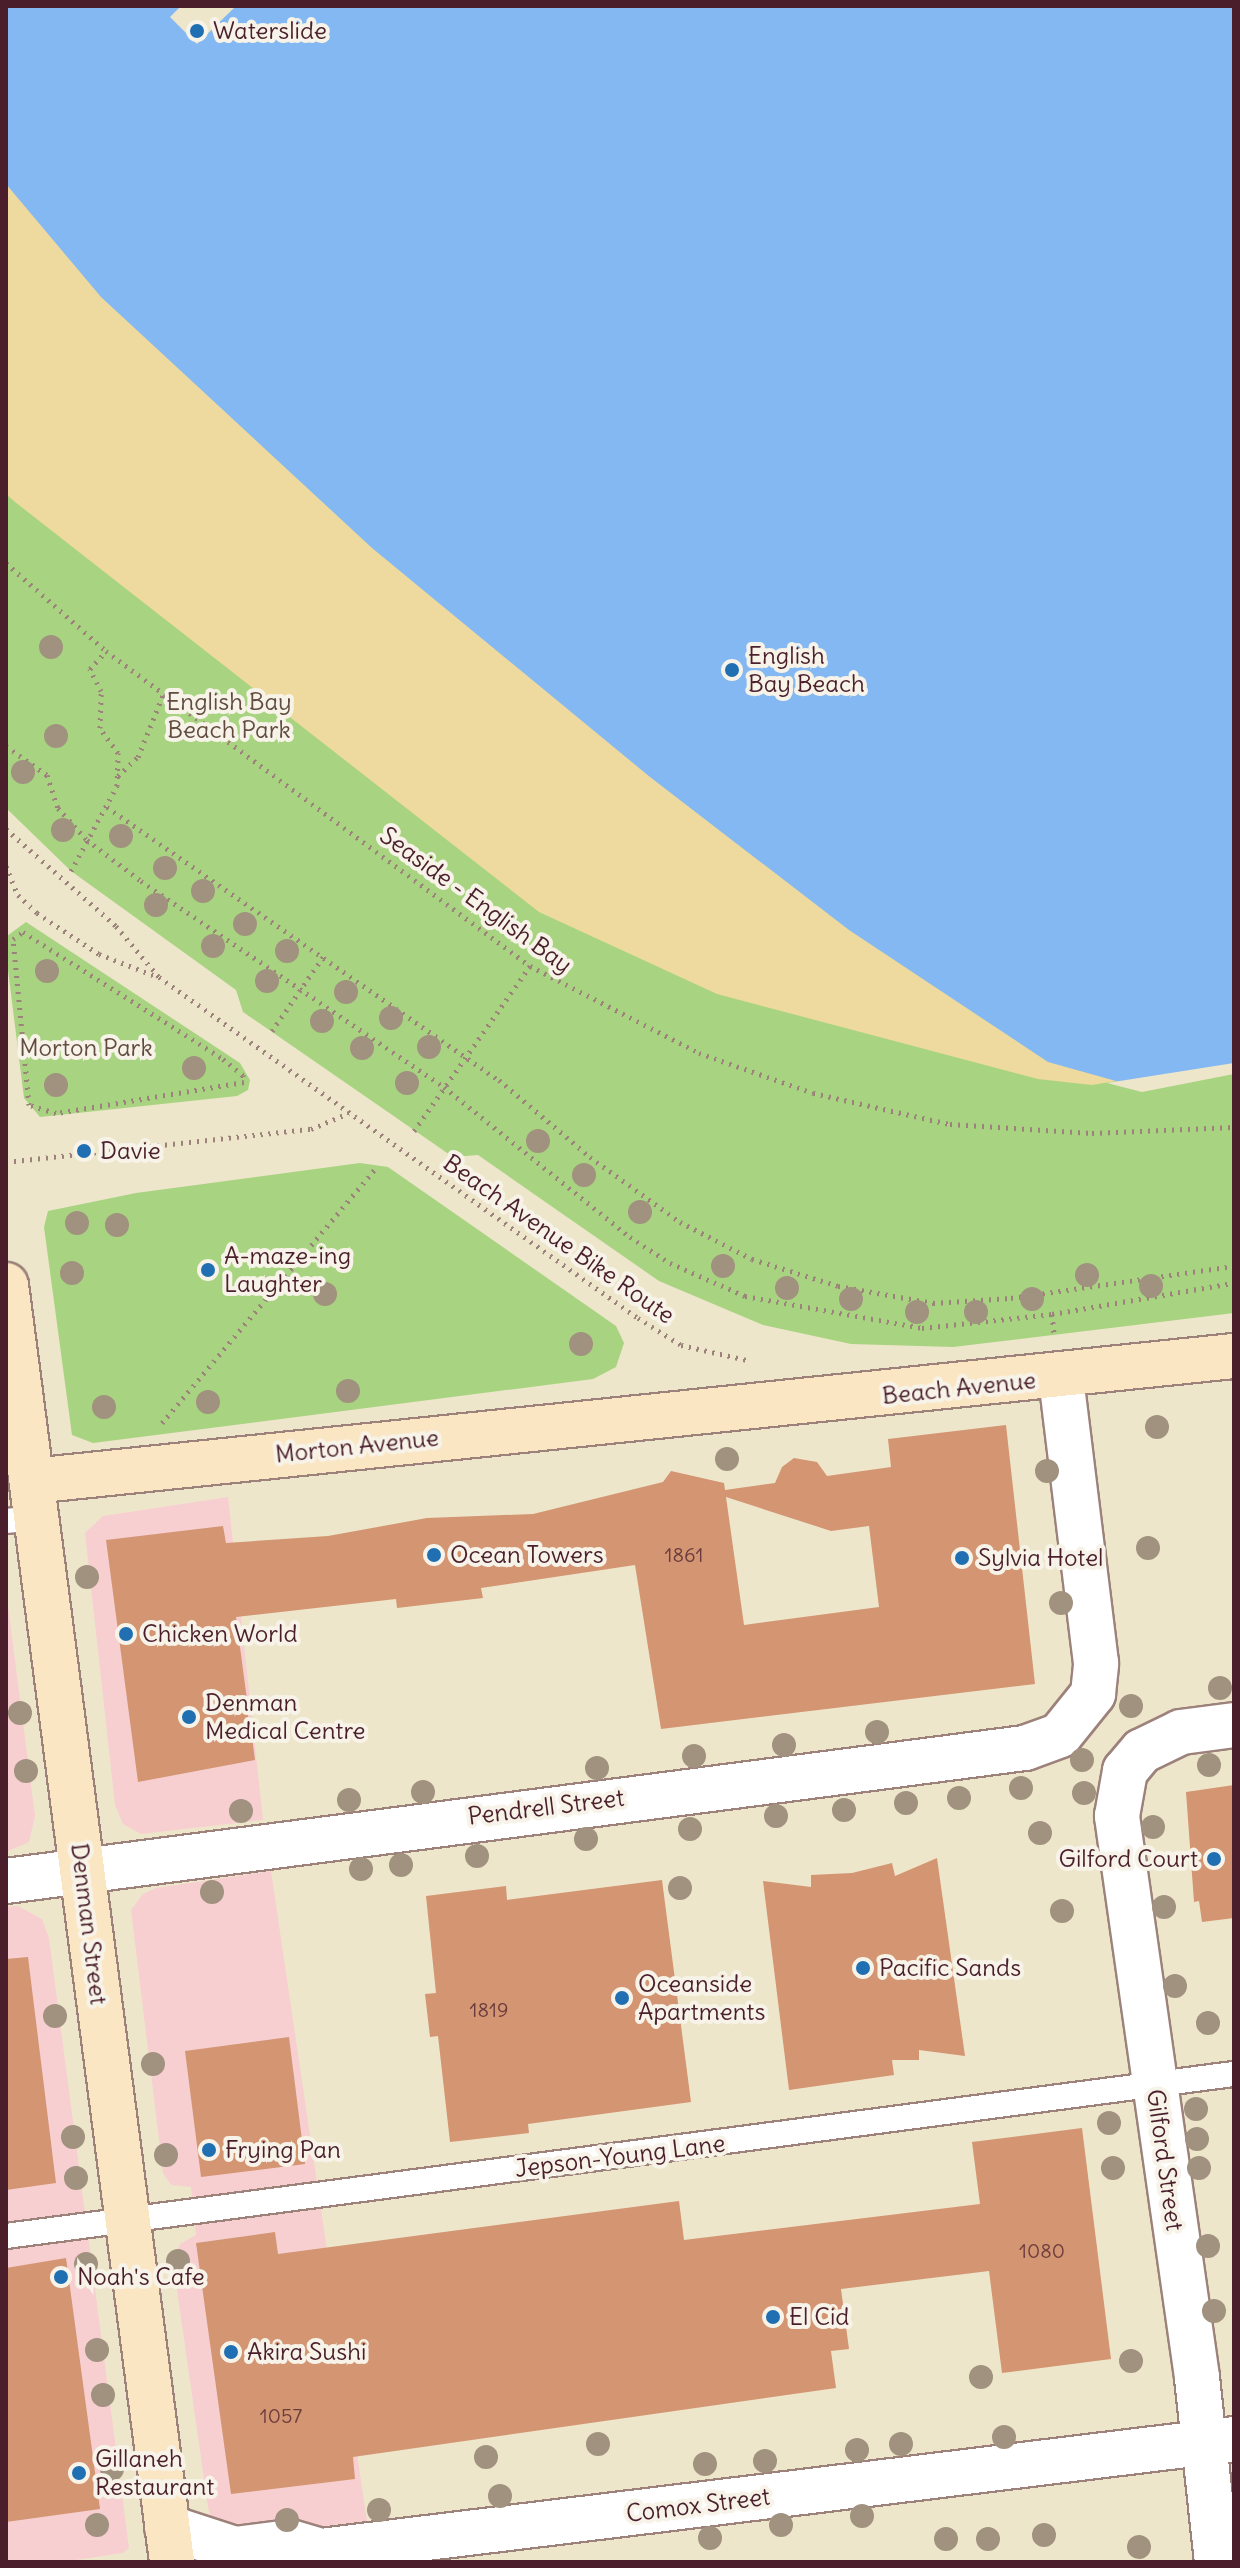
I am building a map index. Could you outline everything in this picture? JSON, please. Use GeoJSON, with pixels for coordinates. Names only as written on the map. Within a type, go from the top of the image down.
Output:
{"type":"FeatureCollection","features":[{"type":"Feature","properties":{"kind":"main road","name":"Denman Street"},"geometry":{"type":"LineString","coordinates":[[6,1285],[25,1507],[82,1867],[170,2544]]}},
{"type":"Feature","properties":{"kind":"main road","name":"Beach Avenue"},"geometry":{"type":"LineString","coordinates":[[683,1410],[787,1405],[1061,1378],[1234,1356]]}},
{"type":"Feature","properties":{"kind":"main road","name":"Morton Avenue"},"geometry":{"type":"LineString","coordinates":[[25,1507],[683,1410]]}},
{"type":"Feature","properties":{"kind":"street","name":"Pendrell Street"},"geometry":{"type":"LineString","coordinates":[[6,1881],[82,1867],[1025,1748],[1060,1735],[1078,1717],[1093,1694],[1096,1663],[1061,1378]]}},
{"type":"Feature","properties":{"kind":"street","name":"Gilford Street"},"geometry":{"type":"LineString","coordinates":[[1217,2562],[1218,2441],[1153,2085],[1117,1816],[1121,1785],[1132,1760],[1168,1736],[1234,1725]]}},
{"type":"Feature","properties":{"kind":"street","name":"Comox Street"},"geometry":{"type":"LineString","coordinates":[[170,2544],[235,2549],[290,2542],[321,2551],[1218,2441]]}},
{"type":"Feature","properties":{"kind":"lane","name":"Jepson-Young Lane"},"geometry":{"type":"LineString","coordinates":[[6,2236],[1234,2074]]}},
{"type":"Feature","properties":{"kind":"path","name":"Seaside - English Bay"},"geometry":{"type":"LineString","coordinates":[[6,563],[106,651],[163,695],[530,966],[699,1053],[882,1111],[950,1124],[1036,1131],[1234,1127]]}},
{"type":"Feature","properties":{"kind":"path"},"geometry":{"type":"LineString","coordinates":[[71,871],[107,807],[117,776],[118,753],[100,728],[101,691],[90,669],[106,651]]}},
{"type":"Feature","properties":{"kind":"path"},"geometry":{"type":"LineString","coordinates":[[117,776],[138,757],[163,695]]}},
{"type":"Feature","properties":{"kind":"path"},"geometry":{"type":"LineString","coordinates":[[6,746],[47,775],[58,808],[87,840],[299,992],[444,1087],[630,1237],[670,1263],[745,1296],[922,1328],[1052,1314],[1234,1283]]}},
{"type":"Feature","properties":{"kind":"path"},"geometry":{"type":"LineString","coordinates":[[107,807],[466,1056],[680,1222],[752,1259],[838,1286],[933,1303],[1011,1298],[1234,1266]]}},
{"type":"Feature","properties":{"kind":"path","name":"Beach Avenue Bike Route"},"geometry":{"type":"LineString","coordinates":[[6,829],[116,926],[159,977],[349,1113],[681,1345],[761,1361]]}},
{"type":"Feature","properties":{"kind":"path","name":"Beach Avenue Bike Route"},"geometry":{"type":"LineString","coordinates":[[6,866],[18,895],[37,913],[99,954],[159,977]]}},
{"type":"Feature","properties":{"kind":"path"},"geometry":{"type":"LineString","coordinates":[[23,932],[243,1075],[244,1082],[231,1088],[56,1113],[39,1111],[29,1105],[13,939],[23,932]]}},
{"type":"Feature","properties":{"kind":"path"},"geometry":{"type":"LineString","coordinates":[[272,1031],[323,957]]}},
{"type":"Feature","properties":{"kind":"path"},"geometry":{"type":"LineString","coordinates":[[414,1131],[530,966]]}},
{"type":"Feature","properties":{"kind":"path"},"geometry":{"type":"LineString","coordinates":[[6,1162],[311,1129],[349,1113]]}},
{"type":"Feature","properties":{"kind":"path"},"geometry":{"type":"LineString","coordinates":[[157,1430],[375,1169]]}},
{"type":"Feature","properties":{"kind":"shaded area"},"geometry":{"type":"Polygon","coordinates":[[[228,1497],[263,1820],[141,1834],[123,1824],[115,1805],[85,1533],[103,1516],[228,1497]]]}},
{"type":"Feature","properties":{"kind":"shaded area"},"geometry":{"type":"Polygon","coordinates":[[[6,1590],[35,1816],[29,1842],[6,1852],[6,1590]]]}},
{"type":"Feature","properties":{"kind":"shaded area"},"geometry":{"type":"Polygon","coordinates":[[[271,1871],[367,2521],[241,2537],[211,2519],[208,2507],[173,2262],[180,2244],[196,2235],[191,2187],[171,2185],[163,2173],[131,1910],[143,1894],[156,1888],[271,1871]]]}},
{"type":"Feature","properties":{"kind":"shaded area"},"geometry":{"type":"Polygon","coordinates":[[[18,1906],[42,1919],[49,1938],[129,2548],[123,2553],[62,2562],[6,2562],[6,1907],[18,1906]]]}},
{"type":"Feature","properties":{"kind":"green space","name":"English Bay Beach Park"},"geometry":{"type":"Polygon","coordinates":[[[6,184],[1234,1070],[1234,1313],[953,1347],[851,1344],[763,1325],[659,1281],[478,1155],[453,1157],[243,1012],[236,990],[71,871],[6,808],[6,184]]]}},
{"type":"Feature","properties":{"kind":"green space","name":"Morton Park"},"geometry":{"type":"Polygon","coordinates":[[[26,922],[240,1063],[250,1080],[248,1090],[237,1096],[40,1117],[24,1098],[6,954],[7,936],[26,922]]]}},
{"type":"Feature","properties":{"kind":"green space"},"geometry":{"type":"Polygon","coordinates":[[[360,1163],[388,1167],[616,1326],[624,1343],[616,1367],[593,1379],[93,1443],[72,1435],[44,1227],[48,1211],[136,1193],[360,1163]]]}},
{"type":"Feature","properties":{"kind":"sand"},"geometry":{"type":"Polygon","coordinates":[[[6,6],[1177,1071],[1092,1085],[1038,1079],[717,994],[539,912],[6,494],[6,6]]]}},
{"type":"Feature","properties":{"kind":"water","name":"English Bay Beach"},"geometry":{"type":"Polygon","coordinates":[[[6,6],[1234,6],[1234,1070],[1141,1088],[1048,1062],[849,930],[650,777],[372,548],[101,297],[6,184],[6,6]]]}},
{"type":"Feature","properties":{"kind":"pier","name":"Waterslide"},"geometry":{"type":"Polygon","coordinates":[[[181,6],[236,6],[197,44],[170,17],[181,6]]]}},
{"type":"Feature","properties":{"kind":"pier"},"geometry":{"type":"Polygon","coordinates":[[[1234,1063],[1234,1074],[1142,1092],[1107,1083],[1234,1063]]]}},
{"type":"Feature","properties":{"kind":"building"},"geometry":{"type":"Polygon","coordinates":[[[1006,1425],[1035,1684],[661,1729],[635,1565],[481,1588],[483,1598],[397,1608],[396,1599],[236,1617],[255,1760],[138,1782],[106,1540],[223,1526],[226,1543],[328,1536],[427,1518],[533,1514],[663,1482],[671,1471],[724,1483],[725,1490],[775,1483],[782,1467],[794,1458],[817,1462],[827,1476],[891,1467],[888,1439],[1006,1425]],[[726,1497],[744,1625],[879,1607],[869,1526],[831,1531],[726,1497]]]}},
{"type":"Feature","properties":{"kind":"building","name":"Gilford Court"},"geometry":{"type":"Polygon","coordinates":[[[1234,1785],[1234,1918],[1202,1922],[1199,1901],[1194,1902],[1186,1792],[1234,1785]]]}},
{"type":"Feature","properties":{"kind":"building","name":"Pacific Sands"},"geometry":{"type":"Polygon","coordinates":[[[937,1858],[965,2056],[919,2050],[919,2060],[892,2060],[894,2075],[789,2090],[763,1881],[811,1887],[811,1875],[852,1873],[892,1863],[895,1876],[937,1858]]]}},
{"type":"Feature","properties":{"kind":"building"},"geometry":{"type":"Polygon","coordinates":[[[662,1880],[691,2102],[528,2124],[529,2133],[450,2142],[438,2036],[430,2037],[425,1994],[436,1993],[426,1896],[506,1886],[507,1900],[662,1880]]]}},
{"type":"Feature","properties":{"kind":"building"},"geometry":{"type":"Polygon","coordinates":[[[28,1957],[56,2183],[6,2190],[6,1959],[28,1957]]]}},
{"type":"Feature","properties":{"kind":"building"},"geometry":{"type":"Polygon","coordinates":[[[289,2037],[305,2164],[201,2177],[185,2051],[289,2037]]]}},
{"type":"Feature","properties":{"kind":"building"},"geometry":{"type":"Polygon","coordinates":[[[1082,2128],[1111,2359],[1002,2373],[989,2271],[841,2289],[849,2349],[831,2351],[836,2388],[353,2457],[355,2479],[231,2494],[196,2243],[275,2232],[278,2254],[679,2201],[684,2240],[980,2204],[972,2142],[1082,2128]]]}},
{"type":"Feature","properties":{"kind":"building"},"geometry":{"type":"Polygon","coordinates":[[[66,2258],[100,2509],[6,2522],[6,2268],[66,2258]]]}},
{"type":"Feature","properties":{"kind":"place","name":"Waterslide"},"geometry":{"type":"Point","coordinates":[197,31]}},
{"type":"Feature","properties":{"kind":"place","name":"English Bay Beach"},"geometry":{"type":"Point","coordinates":[732,670]}},
{"type":"Feature","properties":{"kind":"place","name":"Davie"},"geometry":{"type":"Point","coordinates":[84,1151]}},
{"type":"Feature","properties":{"kind":"place","name":"A-maze-ing Laughter"},"geometry":{"type":"Point","coordinates":[208,1270]}},
{"type":"Feature","properties":{"kind":"place","name":"Ocean Towers"},"geometry":{"type":"Point","coordinates":[434,1555]}},
{"type":"Feature","properties":{"kind":"place","name":"Sylvia Hotel"},"geometry":{"type":"Point","coordinates":[962,1558]}},
{"type":"Feature","properties":{"kind":"place","name":"Chicken World"},"geometry":{"type":"Point","coordinates":[126,1634]}},
{"type":"Feature","properties":{"kind":"place","name":"Denman Medical Centre"},"geometry":{"type":"Point","coordinates":[189,1717]}},
{"type":"Feature","properties":{"kind":"place","name":"Gilford Court"},"geometry":{"type":"Point","coordinates":[1214,1859]}},
{"type":"Feature","properties":{"kind":"place","name":"Pacific Sands"},"geometry":{"type":"Point","coordinates":[863,1968]}},
{"type":"Feature","properties":{"kind":"place","name":"Oceanside Apartments"},"geometry":{"type":"Point","coordinates":[622,1998]}},
{"type":"Feature","properties":{"kind":"place","name":"Frying Pan"},"geometry":{"type":"Point","coordinates":[209,2150]}},
{"type":"Feature","properties":{"kind":"place","name":"Noah's Cafe"},"geometry":{"type":"Point","coordinates":[61,2277]}},
{"type":"Feature","properties":{"kind":"place","name":"El Cid"},"geometry":{"type":"Point","coordinates":[773,2317]}},
{"type":"Feature","properties":{"kind":"place","name":"Akira Sushi"},"geometry":{"type":"Point","coordinates":[231,2352]}},
{"type":"Feature","properties":{"kind":"place","name":"Gillaneh Restaurant"},"geometry":{"type":"Point","coordinates":[79,2473]}}]}
